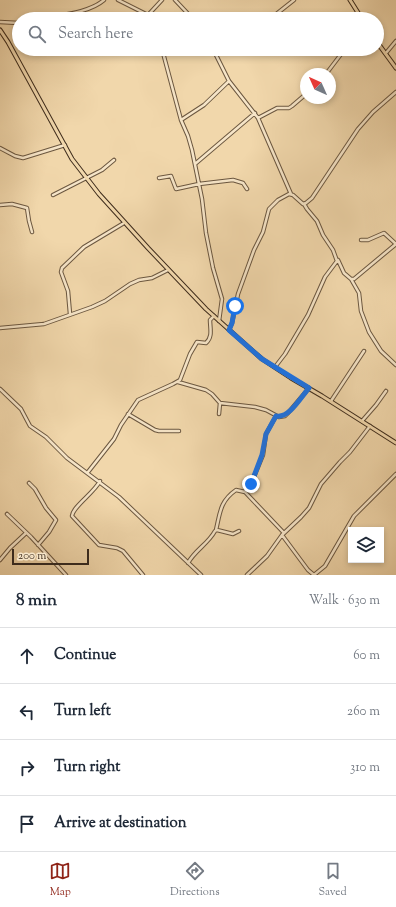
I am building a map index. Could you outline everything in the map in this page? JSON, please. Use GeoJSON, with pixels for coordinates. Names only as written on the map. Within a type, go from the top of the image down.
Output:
{"type":"FeatureCollection","features":[{"type":"Feature","properties":{"kind":"main road"},"geometry":{"type":"LineString","coordinates":[[350,0],[358,12]]}},
{"type":"Feature","properties":{"kind":"main road"},"geometry":{"type":"LineString","coordinates":[[0,30],[12,50]]}},
{"type":"Feature","properties":{"kind":"main road"},"geometry":{"type":"LineString","coordinates":[[384,51],[396,68]]}},
{"type":"Feature","properties":{"kind":"main road"},"geometry":{"type":"LineString","coordinates":[[15,56],[72,159],[124,223],[168,270],[219,321],[262,359],[396,443]]}},
{"type":"Feature","properties":{"kind":"street"},"geometry":{"type":"LineString","coordinates":[[74,12],[93,8],[104,0]]}},
{"type":"Feature","properties":{"kind":"street"},"geometry":{"type":"LineString","coordinates":[[118,0],[140,12]]}},
{"type":"Feature","properties":{"kind":"street"},"geometry":{"type":"LineString","coordinates":[[152,12],[162,0]]}},
{"type":"Feature","properties":{"kind":"street"},"geometry":{"type":"LineString","coordinates":[[176,0],[187,12]]}},
{"type":"Feature","properties":{"kind":"street"},"geometry":{"type":"LineString","coordinates":[[279,12],[294,0]]}},
{"type":"Feature","properties":{"kind":"street"},"geometry":{"type":"LineString","coordinates":[[0,22],[12,23]]}},
{"type":"Feature","properties":{"kind":"street"},"geometry":{"type":"LineString","coordinates":[[386,53],[396,41]]}},
{"type":"Feature","properties":{"kind":"street"},"geometry":{"type":"LineString","coordinates":[[164,56],[181,120],[188,136],[195,164],[213,268],[222,299],[219,321]]}},
{"type":"Feature","properties":{"kind":"street"},"geometry":{"type":"LineString","coordinates":[[216,56],[229,81],[258,118],[291,194],[304,204],[317,221],[344,273],[351,279],[358,293],[361,311],[369,332],[382,351],[396,364]]}},
{"type":"Feature","properties":{"kind":"street"},"geometry":{"type":"LineString","coordinates":[[331,68],[340,56]]}},
{"type":"Feature","properties":{"kind":"street"},"geometry":{"type":"LineString","coordinates":[[181,120],[204,105],[229,81]]}},
{"type":"Feature","properties":{"kind":"street"},"geometry":{"type":"LineString","coordinates":[[304,204],[319,190],[358,129],[396,92]]}},
{"type":"Feature","properties":{"kind":"street"},"geometry":{"type":"LineString","coordinates":[[258,118],[277,108],[289,108],[300,99]]}},
{"type":"Feature","properties":{"kind":"street"},"geometry":{"type":"LineString","coordinates":[[195,164],[255,113]]}},
{"type":"Feature","properties":{"kind":"street"},"geometry":{"type":"LineString","coordinates":[[0,148],[15,156],[23,158],[65,145]]}},
{"type":"Feature","properties":{"kind":"street"},"geometry":{"type":"LineString","coordinates":[[53,195],[102,170],[114,160]]}},
{"type":"Feature","properties":{"kind":"street"},"geometry":{"type":"LineString","coordinates":[[159,178],[170,176],[176,189],[199,184],[234,180],[243,183],[247,189]]}},
{"type":"Feature","properties":{"kind":"street"},"geometry":{"type":"LineString","coordinates":[[229,330],[232,323],[238,294],[254,250],[263,232],[268,209],[278,200],[291,194]]}},
{"type":"Feature","properties":{"kind":"street"},"geometry":{"type":"LineString","coordinates":[[0,205],[12,204],[27,208],[32,232]]}},
{"type":"Feature","properties":{"kind":"street"},"geometry":{"type":"LineString","coordinates":[[70,314],[68,291],[61,272],[62,268],[84,248],[124,223]]}},
{"type":"Feature","properties":{"kind":"street"},"geometry":{"type":"LineString","coordinates":[[351,279],[354,279],[396,244],[384,233],[368,240],[361,240]]}},
{"type":"Feature","properties":{"kind":"street"},"geometry":{"type":"LineString","coordinates":[[275,367],[285,354],[308,315],[325,277],[336,263],[336,258]]}},
{"type":"Feature","properties":{"kind":"street"},"geometry":{"type":"LineString","coordinates":[[332,268],[340,265]]}},
{"type":"Feature","properties":{"kind":"street"},"geometry":{"type":"LineString","coordinates":[[0,328],[44,324],[70,314],[92,308],[139,280],[152,278],[168,270]]}},
{"type":"Feature","properties":{"kind":"street"},"geometry":{"type":"LineString","coordinates":[[178,382],[196,342],[206,343],[209,340],[211,335],[210,322],[211,318],[214,316]]}},
{"type":"Feature","properties":{"kind":"street"},"geometry":{"type":"LineString","coordinates":[[331,401],[364,351]]}},
{"type":"Feature","properties":{"kind":"street"},"geometry":{"type":"LineString","coordinates":[[88,472],[114,439],[138,400],[178,382],[206,390],[220,403],[255,407],[282,417],[288,413],[309,388]]}},
{"type":"Feature","properties":{"kind":"street"},"geometry":{"type":"LineString","coordinates":[[0,390],[21,409],[30,426],[46,437],[67,458],[88,472],[119,497],[201,575]]}},
{"type":"Feature","properties":{"kind":"street"},"geometry":{"type":"LineString","coordinates":[[362,421],[386,391]]}},
{"type":"Feature","properties":{"kind":"street"},"geometry":{"type":"LineString","coordinates":[[219,414],[220,403]]}},
{"type":"Feature","properties":{"kind":"street"},"geometry":{"type":"LineString","coordinates":[[128,414],[155,430],[179,431]]}},
{"type":"Feature","properties":{"kind":"street"},"geometry":{"type":"LineString","coordinates":[[245,492],[251,484],[262,455],[266,434],[276,416]]}},
{"type":"Feature","properties":{"kind":"street"},"geometry":{"type":"LineString","coordinates":[[247,575],[267,556],[282,535],[301,518],[321,484],[350,452],[370,426]]}},
{"type":"Feature","properties":{"kind":"street"},"geometry":{"type":"LineString","coordinates":[[282,535],[308,570],[314,575],[325,566],[354,516],[396,474]]}},
{"type":"Feature","properties":{"kind":"street"},"geometry":{"type":"LineString","coordinates":[[100,481],[93,491],[74,510],[72,516],[98,545],[117,548],[123,551],[143,575]]}},
{"type":"Feature","properties":{"kind":"street"},"geometry":{"type":"LineString","coordinates":[[29,483],[56,520],[49,532],[38,545]]}},
{"type":"Feature","properties":{"kind":"street"},"geometry":{"type":"LineString","coordinates":[[188,563],[195,552],[209,540],[216,530],[221,509],[228,495],[236,490],[245,492],[284,533]]}},
{"type":"Feature","properties":{"kind":"street"},"geometry":{"type":"LineString","coordinates":[[7,514],[66,575]]}},
{"type":"Feature","properties":{"kind":"street"},"geometry":{"type":"LineString","coordinates":[[216,530],[233,534],[239,531]]}},
{"type":"Feature","properties":{"kind":"street"},"geometry":{"type":"LineString","coordinates":[[0,560],[26,533]]}},
{"type":"Feature","properties":{"kind":"route"},"geometry":{"type":"LineString","coordinates":[[235,306],[232,323],[229,330],[262,359],[309,388],[288,413],[282,417],[276,416],[266,434],[262,455],[251,484]]}}]}
